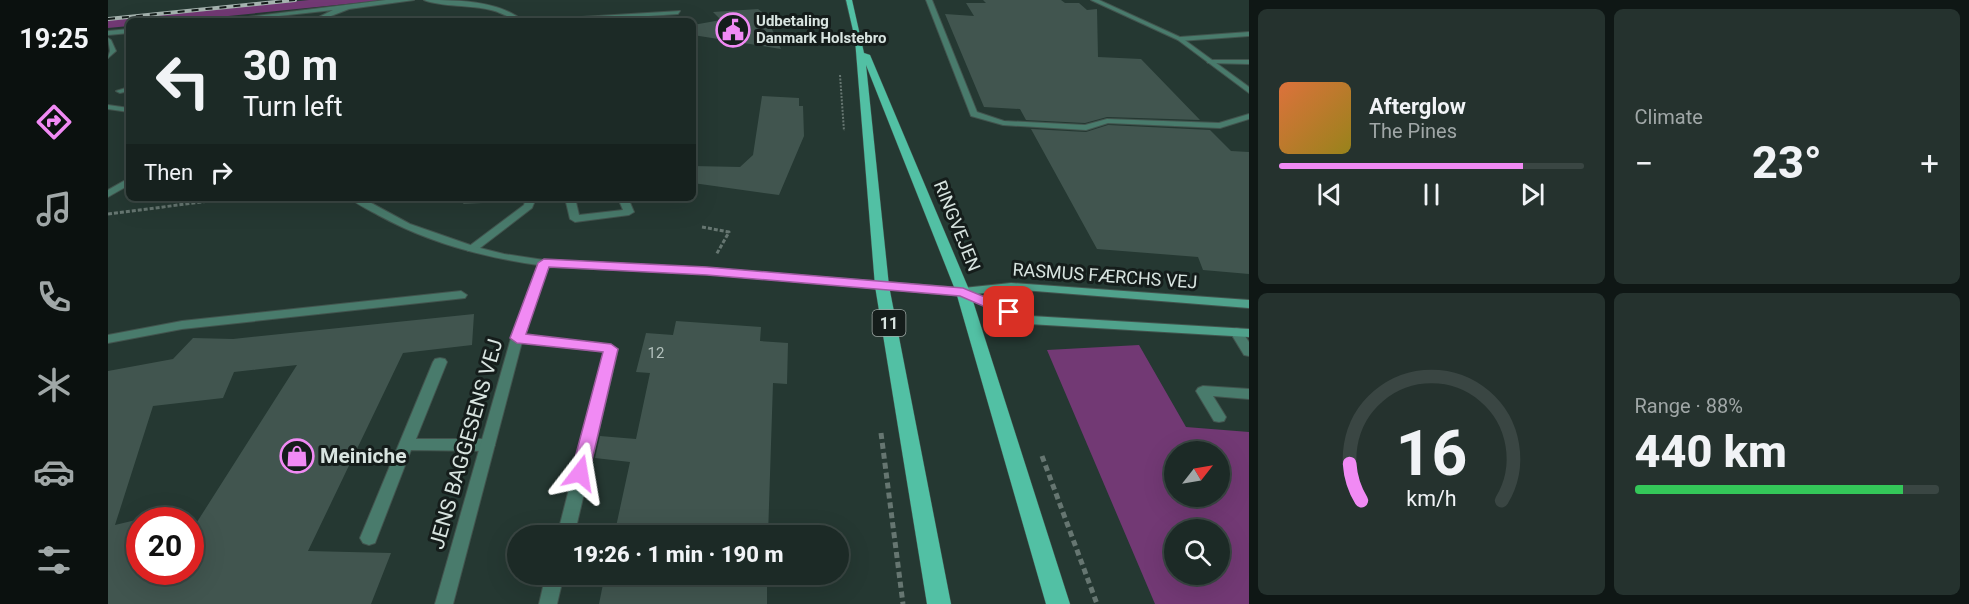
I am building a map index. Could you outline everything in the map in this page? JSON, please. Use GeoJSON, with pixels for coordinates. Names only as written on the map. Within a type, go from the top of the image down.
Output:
{"type":"FeatureCollection","features":[{"type":"Feature","properties":{"kind":"main road","name":"RINGVEJEN"},"geometry":{"type":"LineString","coordinates":[[849,0],[859,39],[963,292],[1058,604]]}},
{"type":"Feature","properties":{"kind":"main road","name":"RINGVEJEN"},"geometry":{"type":"LineString","coordinates":[[859,39],[882,286],[939,604]]}},
{"type":"Feature","properties":{"kind":"main road","name":"RASMUS FÆRCHS VEJ"},"geometry":{"type":"LineString","coordinates":[[963,292],[1011,286],[1249,304]]}},
{"type":"Feature","properties":{"kind":"main road"},"geometry":{"type":"LineString","coordinates":[[963,292],[1029,320],[1242,333]]}},
{"type":"Feature","properties":{"kind":"street"},"geometry":{"type":"LineString","coordinates":[[245,18],[411,0]]}},
{"type":"Feature","properties":{"kind":"street"},"geometry":{"type":"LineString","coordinates":[[427,0],[498,10],[518,18]]}},
{"type":"Feature","properties":{"kind":"street"},"geometry":{"type":"LineString","coordinates":[[929,0],[974,114],[1003,123],[1086,128],[1107,122],[1220,126],[1249,116]]}},
{"type":"Feature","properties":{"kind":"street"},"geometry":{"type":"LineString","coordinates":[[1094,0],[1180,39],[1249,91]]}},
{"type":"Feature","properties":{"kind":"street"},"geometry":{"type":"LineString","coordinates":[[319,18],[330,11],[344,7]]}},
{"type":"Feature","properties":{"kind":"street"},"geometry":{"type":"LineString","coordinates":[[592,18],[678,12]]}},
{"type":"Feature","properties":{"kind":"street"},"geometry":{"type":"LineString","coordinates":[[108,33],[126,31]]}},
{"type":"Feature","properties":{"kind":"street"},"geometry":{"type":"LineString","coordinates":[[1180,39],[1249,34]]}},
{"type":"Feature","properties":{"kind":"street"},"geometry":{"type":"LineString","coordinates":[[108,40],[113,51],[108,56]]}},
{"type":"Feature","properties":{"kind":"street"},"geometry":{"type":"LineString","coordinates":[[1210,62],[1249,62]]}},
{"type":"Feature","properties":{"kind":"street"},"geometry":{"type":"LineString","coordinates":[[108,107],[126,110]]}},
{"type":"Feature","properties":{"kind":"street"},"geometry":{"type":"LineString","coordinates":[[108,194],[126,183]]}},
{"type":"Feature","properties":{"kind":"street"},"geometry":{"type":"LineString","coordinates":[[360,201],[406,226],[472,249],[544,263],[707,271],[963,292]]}},
{"type":"Feature","properties":{"kind":"street"},"geometry":{"type":"LineString","coordinates":[[472,249],[528,206],[530,201]]}},
{"type":"Feature","properties":{"kind":"street"},"geometry":{"type":"LineString","coordinates":[[571,201],[575,219],[629,212],[624,201]]}},
{"type":"Feature","properties":{"kind":"street","name":"JENS BAGGESENS VEJ"},"geometry":{"type":"LineString","coordinates":[[444,604],[517,338],[544,263]]}},
{"type":"Feature","properties":{"kind":"street"},"geometry":{"type":"LineString","coordinates":[[108,339],[182,325],[460,296]]}},
{"type":"Feature","properties":{"kind":"street"},"geometry":{"type":"LineString","coordinates":[[1242,333],[1249,352]]}},
{"type":"Feature","properties":{"kind":"street"},"geometry":{"type":"LineString","coordinates":[[517,338],[611,349],[568,525]]}},
{"type":"Feature","properties":{"kind":"street"},"geometry":{"type":"LineString","coordinates":[[369,538],[440,362]]}},
{"type":"Feature","properties":{"kind":"street"},"geometry":{"type":"LineString","coordinates":[[1219,417],[1203,391],[1249,394]]}},
{"type":"Feature","properties":{"kind":"street"},"geometry":{"type":"LineString","coordinates":[[406,444],[487,445]]}},
{"type":"Feature","properties":{"kind":"street"},"geometry":{"type":"LineString","coordinates":[[548,604],[552,585]]}},
{"type":"Feature","properties":{"kind":"path"},"geometry":{"type":"LineString","coordinates":[[108,214],[210,201]]}},
{"type":"Feature","properties":{"kind":"path"},"geometry":{"type":"LineString","coordinates":[[702,226],[729,232],[707,271]]}},
{"type":"Feature","properties":{"kind":"shaded area"},"geometry":{"type":"Polygon","coordinates":[[[309,0],[387,0],[208,18],[128,18],[309,0]]]}},
{"type":"Feature","properties":{"kind":"shaded area"},"geometry":{"type":"Polygon","coordinates":[[[126,18],[126,26],[108,28],[108,20],[126,18]]]}},
{"type":"Feature","properties":{"kind":"shaded area"},"geometry":{"type":"Polygon","coordinates":[[[1139,345],[1186,427],[1249,432],[1249,604],[1155,604],[1047,350],[1139,345]]]}},
{"type":"Feature","properties":{"kind":"building"},"geometry":{"type":"Polygon","coordinates":[[[983,0],[1061,0],[1065,3],[1079,3],[1087,10],[1097,9],[1098,57],[1141,59],[1200,120],[1107,117],[1085,123],[1026,120],[1020,109],[984,107],[945,14],[974,16],[966,3],[986,3],[983,0]]]}},
{"type":"Feature","properties":{"kind":"building","name":"Udbetaling Danmark Holstebro"},"geometry":{"type":"Polygon","coordinates":[[[758,9],[765,14],[781,49],[696,35],[696,24],[721,20],[713,12],[758,9]]]}},
{"type":"Feature","properties":{"kind":"building"},"geometry":{"type":"Polygon","coordinates":[[[762,96],[799,98],[799,106],[803,106],[804,136],[779,195],[696,183],[696,166],[740,167],[753,155],[762,96]]]}},
{"type":"Feature","properties":{"kind":"building"},"geometry":{"type":"Polygon","coordinates":[[[1108,125],[1210,130],[1231,151],[1249,152],[1249,274],[1203,270],[1198,257],[1097,249],[1031,129],[1086,132],[1108,125]]]}},
{"type":"Feature","properties":{"kind":"building","name":"Meiniche"},"geometry":{"type":"Polygon","coordinates":[[[474,314],[472,345],[403,353],[308,551],[391,553],[371,604],[108,604],[108,371],[173,359],[193,338],[233,339],[474,314]],[[297,365],[234,372],[223,398],[153,406],[115,525],[126,522],[126,585],[204,585],[204,511],[297,365]]]}},
{"type":"Feature","properties":{"kind":"building"},"geometry":{"type":"Polygon","coordinates":[[[676,321],[761,327],[760,341],[788,343],[787,384],[773,383],[768,525],[616,525],[630,462],[595,458],[600,436],[636,439],[650,373],[636,372],[646,333],[673,335],[676,321]]]}},
{"type":"Feature","properties":{"kind":"building"},"geometry":{"type":"Polygon","coordinates":[[[603,585],[767,585],[767,604],[599,604],[603,585]]]}},
{"type":"Feature","properties":{"kind":"railway"},"geometry":{"type":"LineString","coordinates":[[108,19],[295,0]]}},
{"type":"Feature","properties":{"kind":"place","name":"Udbetaling Danmark Holstebro"},"geometry":{"type":"Point","coordinates":[733,30]}},
{"type":"Feature","properties":{"kind":"place","name":"Meiniche"},"geometry":{"type":"Point","coordinates":[297,456]}},
{"type":"Feature","properties":{"kind":"route"},"geometry":{"type":"LineString","coordinates":[[580,473],[611,349],[517,338],[544,263],[707,271],[963,292],[1009,312]]}}]}
